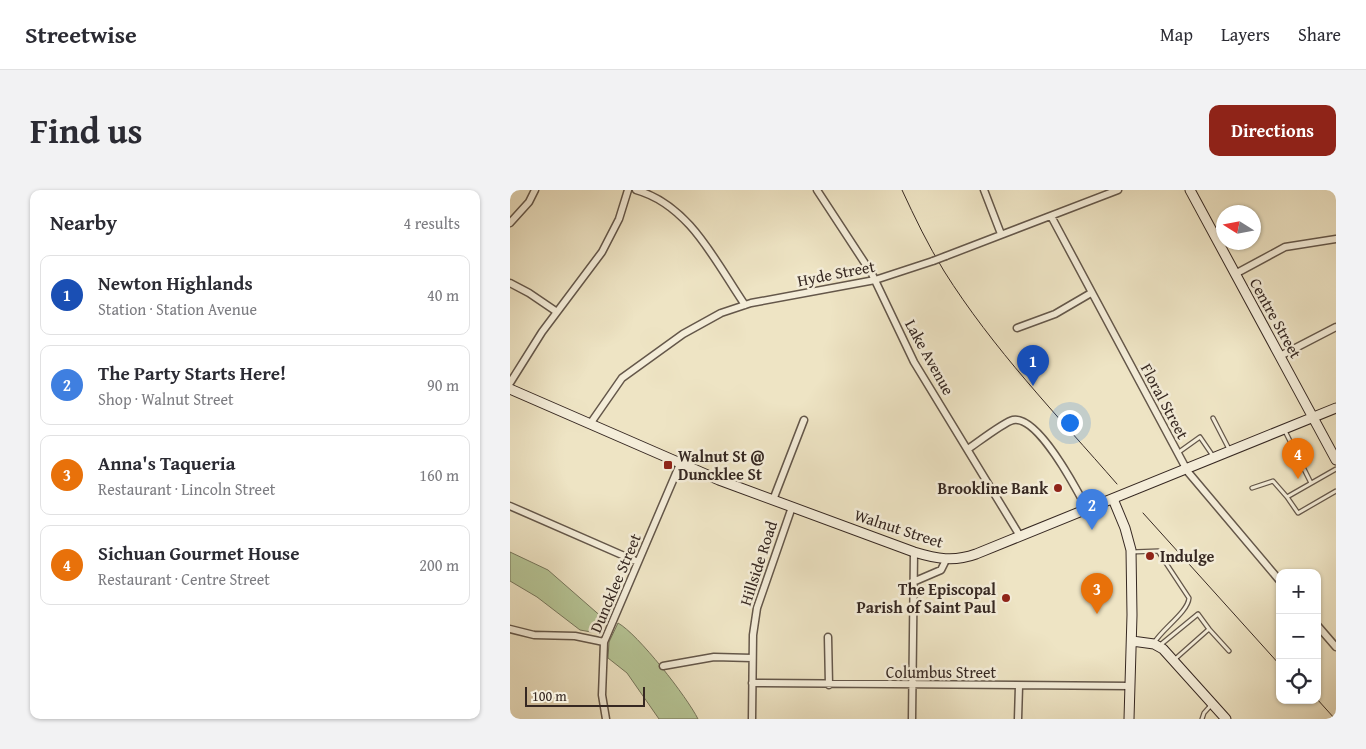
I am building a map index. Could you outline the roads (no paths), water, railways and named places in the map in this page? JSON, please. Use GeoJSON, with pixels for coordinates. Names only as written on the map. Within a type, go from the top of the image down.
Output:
{"type":"FeatureCollection","features":[{"type":"Feature","properties":{"kind":"main road","name":"Centre Street"},"geometry":{"type":"LineString","coordinates":[[1190,190],[1336,460]]}},
{"type":"Feature","properties":{"kind":"main road","name":"Walnut Street"},"geometry":{"type":"LineString","coordinates":[[510,389],[680,464],[914,552],[946,560],[967,557],[1113,499],[1312,416],[1336,408]]}},
{"type":"Feature","properties":{"kind":"main road"},"geometry":{"type":"LineString","coordinates":[[1113,499],[1125,528],[1131,552],[1132,641],[1129,719]]}},
{"type":"Feature","properties":{"kind":"main road"},"geometry":{"type":"LineString","coordinates":[[1132,641],[1156,645],[1174,660],[1226,719]]}},
{"type":"Feature","properties":{"kind":"street"},"geometry":{"type":"LineString","coordinates":[[510,223],[529,202],[535,190]]}},
{"type":"Feature","properties":{"kind":"street"},"geometry":{"type":"LineString","coordinates":[[510,383],[557,312],[602,252],[619,219],[628,190]]}},
{"type":"Feature","properties":{"kind":"street"},"geometry":{"type":"LineString","coordinates":[[636,190],[664,202],[685,220],[700,238],[745,305]]}},
{"type":"Feature","properties":{"kind":"street","name":"Lake Avenue"},"geometry":{"type":"LineString","coordinates":[[817,190],[875,280],[914,362],[1020,536]]}},
{"type":"Feature","properties":{"kind":"street"},"geometry":{"type":"LineString","coordinates":[[984,190],[1001,234]]}},
{"type":"Feature","properties":{"kind":"street","name":"Hyde Street"},"geometry":{"type":"LineString","coordinates":[[590,424],[622,378],[683,334],[721,313],[745,305],[875,280],[946,256],[1118,190]]}},
{"type":"Feature","properties":{"kind":"street","name":"Floral Street"},"geometry":{"type":"LineString","coordinates":[[1051,216],[1185,468],[1276,576]]}},
{"type":"Feature","properties":{"kind":"street"},"geometry":{"type":"LineString","coordinates":[[1235,274],[1285,247],[1336,239]]}},
{"type":"Feature","properties":{"kind":"street"},"geometry":{"type":"LineString","coordinates":[[510,283],[557,312]]}},
{"type":"Feature","properties":{"kind":"street"},"geometry":{"type":"LineString","coordinates":[[1016,328],[1055,314],[1091,293]]}},
{"type":"Feature","properties":{"kind":"street"},"geometry":{"type":"LineString","coordinates":[[1280,356],[1336,327]]}},
{"type":"Feature","properties":{"kind":"street"},"geometry":{"type":"LineString","coordinates":[[773,500],[804,420]]}},
{"type":"Feature","properties":{"kind":"street"},"geometry":{"type":"LineString","coordinates":[[968,449],[1010,422],[1022,421],[1035,430],[1045,441],[1087,509]]}},
{"type":"Feature","properties":{"kind":"street","name":"Duncklee Street"},"geometry":{"type":"LineString","coordinates":[[606,719],[602,695],[604,642],[680,464]]}},
{"type":"Feature","properties":{"kind":"street"},"geometry":{"type":"LineString","coordinates":[[510,506],[638,562]]}},
{"type":"Feature","properties":{"kind":"street","name":"Hillside Road"},"geometry":{"type":"LineString","coordinates":[[752,719],[752,658],[757,608],[792,507]]}},
{"type":"Feature","properties":{"kind":"street"},"geometry":{"type":"LineString","coordinates":[[912,719],[914,552]]}},
{"type":"Feature","properties":{"kind":"street"},"geometry":{"type":"LineString","coordinates":[[913,582],[941,570],[946,560]]}},
{"type":"Feature","properties":{"kind":"street"},"geometry":{"type":"LineString","coordinates":[[510,629],[534,635],[575,636],[604,642]]}},
{"type":"Feature","properties":{"kind":"street"},"geometry":{"type":"LineString","coordinates":[[1321,630],[1336,647]]}},
{"type":"Feature","properties":{"kind":"street"},"geometry":{"type":"LineString","coordinates":[[828,637],[829,685]]}},
{"type":"Feature","properties":{"kind":"street"},"geometry":{"type":"LineString","coordinates":[[663,666],[704,658],[752,658]]}},
{"type":"Feature","properties":{"kind":"street","name":"Columbus Street"},"geometry":{"type":"LineString","coordinates":[[752,684],[1130,686]]}},
{"type":"Feature","properties":{"kind":"street"},"geometry":{"type":"LineString","coordinates":[[1018,719],[1019,686]]}},
{"type":"Feature","properties":{"kind":"lane"},"geometry":{"type":"LineString","coordinates":[[1213,418],[1230,450]]}},
{"type":"Feature","properties":{"kind":"lane"},"geometry":{"type":"LineString","coordinates":[[1284,428],[1311,483]]}},
{"type":"Feature","properties":{"kind":"lane"},"geometry":{"type":"LineString","coordinates":[[1178,453],[1200,438],[1213,457]]}},
{"type":"Feature","properties":{"kind":"lane"},"geometry":{"type":"LineString","coordinates":[[1288,498],[1336,469]]}},
{"type":"Feature","properties":{"kind":"lane"},"geometry":{"type":"LineString","coordinates":[[1252,488],[1269,480],[1272,481],[1288,498],[1298,513],[1336,491]]}},
{"type":"Feature","properties":{"kind":"lane"},"geometry":{"type":"LineString","coordinates":[[1131,552],[1158,551],[1189,598],[1185,607],[1158,635],[1156,645]]}},
{"type":"Feature","properties":{"kind":"lane"},"geometry":{"type":"LineString","coordinates":[[1156,645],[1198,614],[1229,651]]}},
{"type":"Feature","properties":{"kind":"lane"},"geometry":{"type":"LineString","coordinates":[[1174,660],[1210,629]]}},
{"type":"Feature","properties":{"kind":"lane"},"geometry":{"type":"LineString","coordinates":[[1202,719],[1204,713],[1212,704]]}},
{"type":"Feature","properties":{"kind":"tram line"},"geometry":{"type":"LineString","coordinates":[[902,190],[938,261],[963,300],[1026,381],[1117,484]]}},
{"type":"Feature","properties":{"kind":"tram line"},"geometry":{"type":"LineString","coordinates":[[1143,513],[1276,661]]}},
{"type":"Feature","properties":{"kind":"tram line"},"geometry":{"type":"LineString","coordinates":[[1321,703],[1335,719]]}},
{"type":"Feature","properties":{"kind":"place","name":"Newton Highlands"},"geometry":{"type":"Point","coordinates":[1033,386]}},
{"type":"Feature","properties":{"kind":"place","name":"Walnut St @ Duncklee St"},"geometry":{"type":"Point","coordinates":[668,465]}},
{"type":"Feature","properties":{"kind":"place","name":"Sichuan Gourmet House"},"geometry":{"type":"Point","coordinates":[1298,479]}},
{"type":"Feature","properties":{"kind":"place","name":"Brookline Bank"},"geometry":{"type":"Point","coordinates":[1058,488]}},
{"type":"Feature","properties":{"kind":"place","name":"The Party Starts Here!"},"geometry":{"type":"Point","coordinates":[1092,530]}},
{"type":"Feature","properties":{"kind":"place","name":"Indulge"},"geometry":{"type":"Point","coordinates":[1150,556]}},
{"type":"Feature","properties":{"kind":"place","name":"The Episcopal Parish of Saint Paul"},"geometry":{"type":"Point","coordinates":[1006,598]}},
{"type":"Feature","properties":{"kind":"place","name":"Anna's Taqueria"},"geometry":{"type":"Point","coordinates":[1097,614]}}]}
